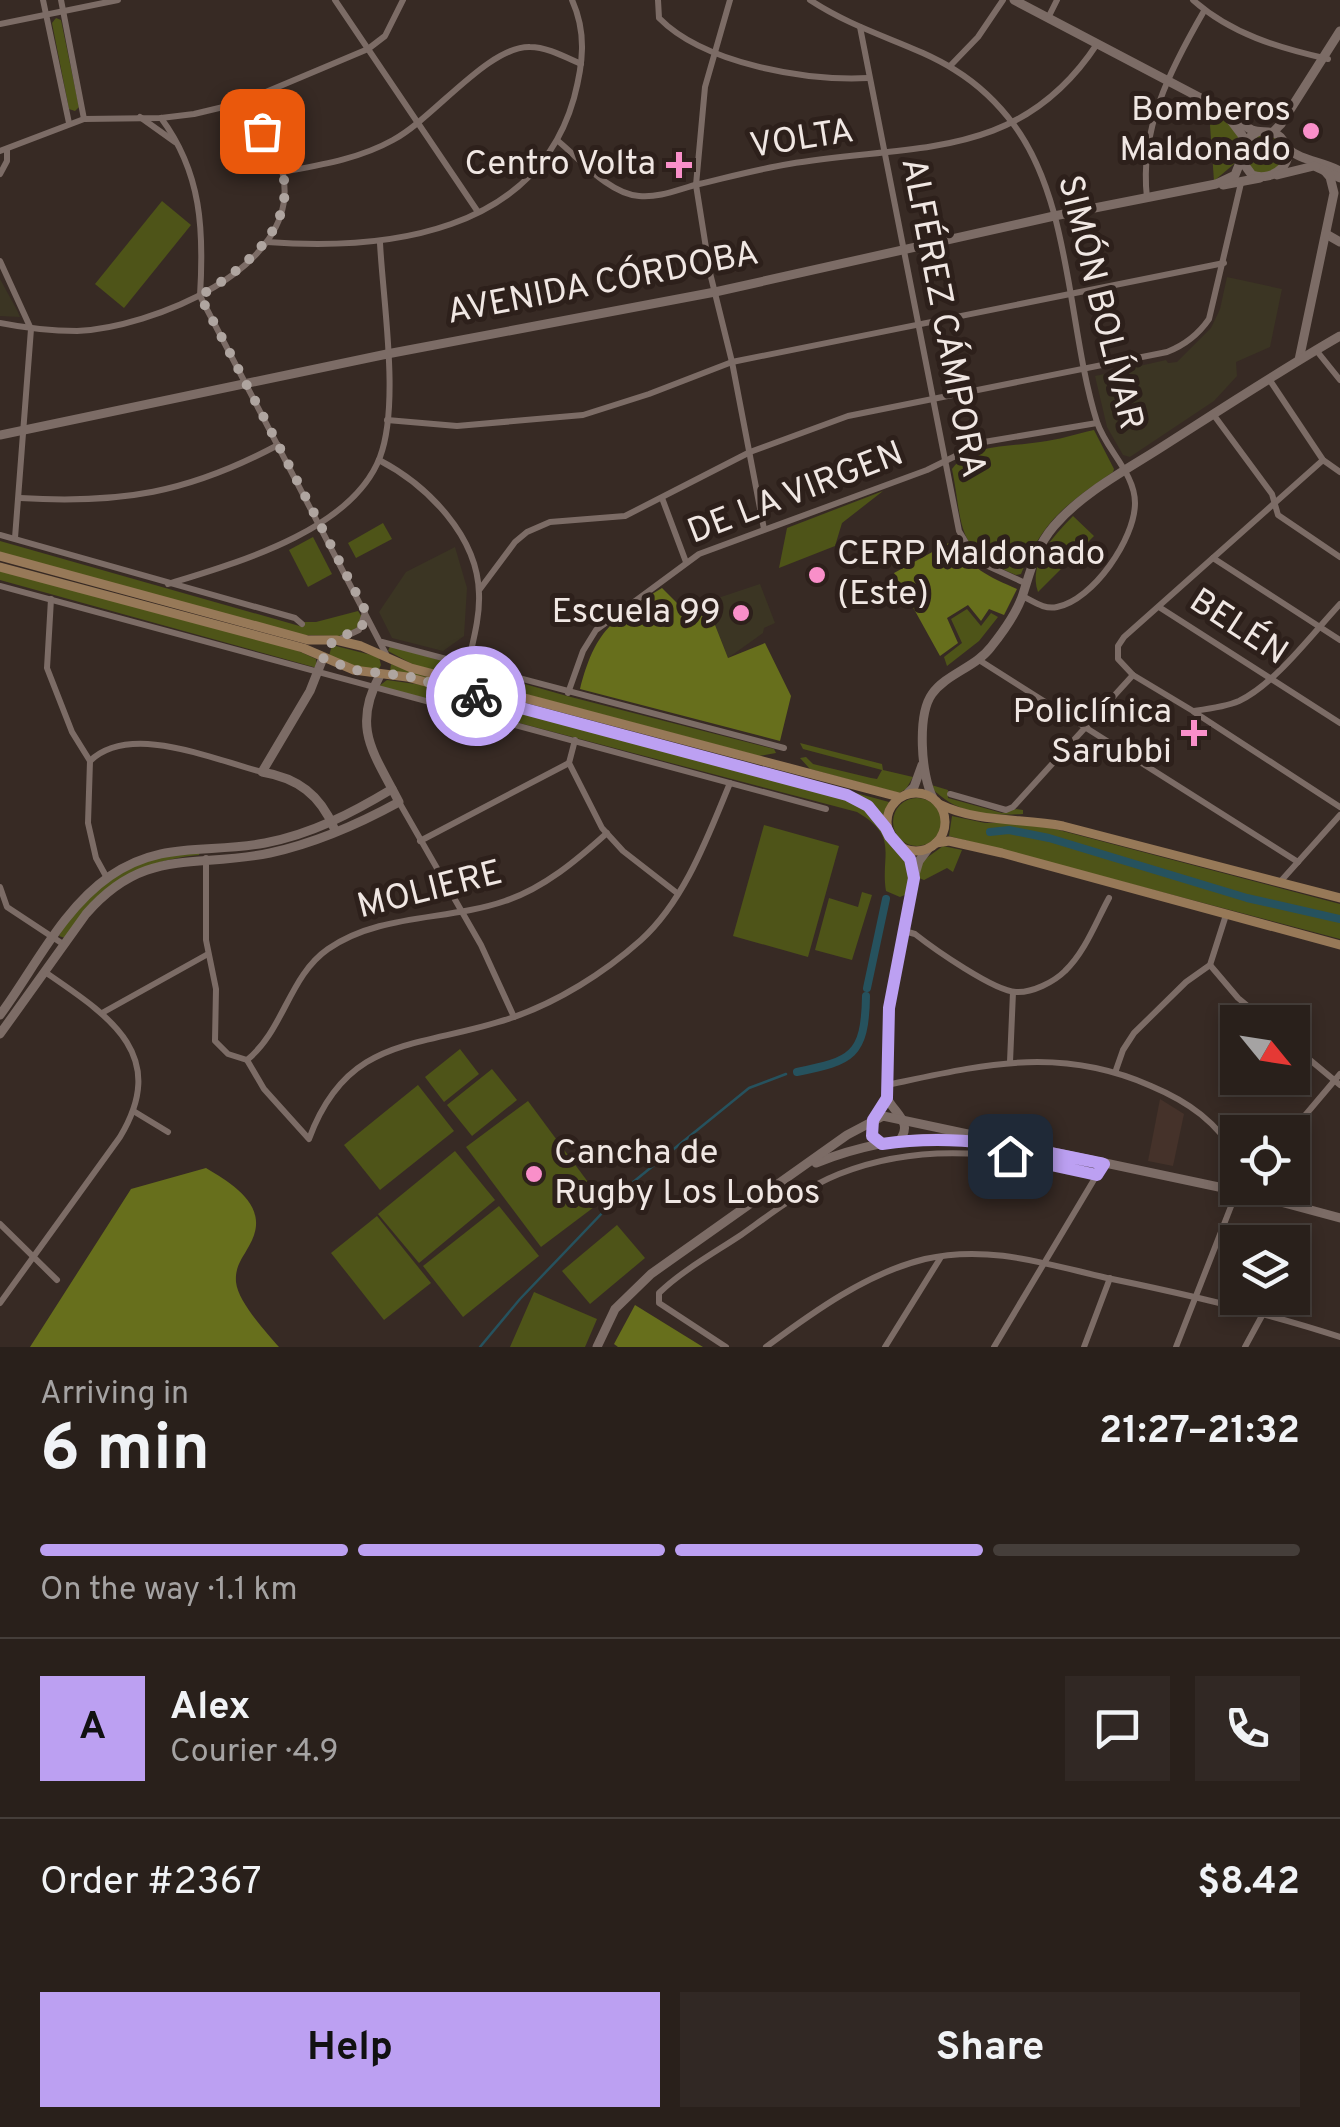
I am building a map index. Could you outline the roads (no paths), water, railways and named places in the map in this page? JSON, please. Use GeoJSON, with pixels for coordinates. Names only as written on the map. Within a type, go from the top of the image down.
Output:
{"type":"FeatureCollection","features":[{"type":"Feature","properties":{"kind":"main road"},"geometry":{"type":"LineString","coordinates":[[0,556],[308,640],[336,640],[411,668],[903,795],[926,794],[958,813],[1063,826],[1340,898]]}},
{"type":"Feature","properties":{"kind":"main road"},"geometry":{"type":"LineString","coordinates":[[0,567],[303,648],[342,667],[407,676],[847,795],[868,806],[890,836],[910,851],[949,842],[1002,853],[1340,945]]}},
{"type":"Feature","properties":{"kind":"main road"},"geometry":{"type":"LineString","coordinates":[[323,658],[327,647],[336,640]]}},
{"type":"Feature","properties":{"kind":"main road"},"geometry":{"type":"LineString","coordinates":[[380,675],[387,656]]}},
{"type":"Feature","properties":{"kind":"main road"},"geometry":{"type":"LineString","coordinates":[[886,828],[888,810],[903,795]]}},
{"type":"Feature","properties":{"kind":"main road"},"geometry":{"type":"LineString","coordinates":[[932,846],[945,820],[936,801]]}},
{"type":"Feature","properties":{"kind":"street"},"geometry":{"type":"LineString","coordinates":[[43,0],[68,123]]}},
{"type":"Feature","properties":{"kind":"street"},"geometry":{"type":"LineString","coordinates":[[61,0],[84,118]]}},
{"type":"Feature","properties":{"kind":"street"},"geometry":{"type":"LineString","coordinates":[[0,24],[118,0]]}},
{"type":"Feature","properties":{"kind":"street"},"geometry":{"type":"LineString","coordinates":[[335,0],[478,212]]}},
{"type":"Feature","properties":{"kind":"street"},"geometry":{"type":"LineString","coordinates":[[0,174],[7,161],[4,150],[68,123],[84,118],[162,118],[240,103],[368,49],[384,36],[403,0]]}},
{"type":"Feature","properties":{"kind":"street"},"geometry":{"type":"LineString","coordinates":[[268,242],[318,246],[380,243],[448,225],[478,212],[527,179],[558,141],[568,118],[581,64],[583,36],[572,0]]}},
{"type":"Feature","properties":{"kind":"street"},"geometry":{"type":"LineString","coordinates":[[658,0],[658,18],[714,51],[807,76],[868,78]]}},
{"type":"Feature","properties":{"kind":"street"},"geometry":{"type":"LineString","coordinates":[[730,0],[704,87],[696,185],[764,529]]}},
{"type":"Feature","properties":{"kind":"street","name":"SIMÓN BOLÍVAR"},"geometry":{"type":"LineString","coordinates":[[810,0],[860,27],[930,54],[977,85],[1013,124],[1040,172],[1054,216],[1097,422],[1134,493],[1134,516],[1124,544],[1103,574],[1084,592],[1056,608],[1044,607],[1022,596]]}},
{"type":"Feature","properties":{"kind":"street"},"geometry":{"type":"LineString","coordinates":[[951,66],[978,37],[1003,0]]}},
{"type":"Feature","properties":{"kind":"street"},"geometry":{"type":"LineString","coordinates":[[1014,0],[1257,132],[1273,132],[1281,124],[1340,40]]}},
{"type":"Feature","properties":{"kind":"street"},"geometry":{"type":"LineString","coordinates":[[1048,18],[1057,0]]}},
{"type":"Feature","properties":{"kind":"street"},"geometry":{"type":"LineString","coordinates":[[1192,0],[1204,11],[1253,37],[1283,49],[1326,58]]}},
{"type":"Feature","properties":{"kind":"street"},"geometry":{"type":"LineString","coordinates":[[1147,198],[1148,136],[1169,72],[1204,11]]}},
{"type":"Feature","properties":{"kind":"street","name":"ALFÉREZ CÁMPORA"},"geometry":{"type":"LineString","coordinates":[[860,27],[959,530],[970,552],[986,567],[1025,584]]}},
{"type":"Feature","properties":{"kind":"street"},"geometry":{"type":"LineString","coordinates":[[1241,160],[1248,172],[1265,177],[1284,166],[1284,128],[1340,31]]}},
{"type":"Feature","properties":{"kind":"street","name":"VOLTA"},"geometry":{"type":"LineString","coordinates":[[558,141],[624,193],[639,196],[667,194],[789,164],[962,141],[1013,124],[1050,100],[1071,80],[1097,44]]}},
{"type":"Feature","properties":{"kind":"street"},"geometry":{"type":"LineString","coordinates":[[282,172],[366,153],[418,124],[477,70],[510,49],[542,48],[581,64]]}},
{"type":"Feature","properties":{"kind":"street"},"geometry":{"type":"LineString","coordinates":[[0,324],[78,330],[154,316],[200,296],[268,242],[285,193],[282,172],[262,131],[240,103]]}},
{"type":"Feature","properties":{"kind":"street"},"geometry":{"type":"LineString","coordinates":[[1216,184],[1234,177],[1241,160],[1240,131],[1225,112]]}},
{"type":"Feature","properties":{"kind":"street"},"geometry":{"type":"LineString","coordinates":[[140,117],[164,129],[176,142],[190,175],[202,222],[200,296],[387,656]]}},
{"type":"Feature","properties":{"kind":"street"},"geometry":{"type":"LineString","coordinates":[[162,118],[164,129]]}},
{"type":"Feature","properties":{"kind":"street"},"geometry":{"type":"LineString","coordinates":[[1243,142],[1257,132]]}},
{"type":"Feature","properties":{"kind":"street"},"geometry":{"type":"LineString","coordinates":[[1273,132],[1298,157],[1319,160],[1340,174]]}},
{"type":"Feature","properties":{"kind":"street","name":"AVENIDA CÓRDOBA"},"geometry":{"type":"LineString","coordinates":[[0,435],[387,354],[716,292],[1054,216],[1216,184],[1241,184],[1308,166],[1324,170]]}},
{"type":"Feature","properties":{"kind":"street"},"geometry":{"type":"LineString","coordinates":[[1324,170],[1340,174]]}},
{"type":"Feature","properties":{"kind":"street"},"geometry":{"type":"LineString","coordinates":[[1299,360],[1334,193],[1324,170]]}},
{"type":"Feature","properties":{"kind":"street"},"geometry":{"type":"LineString","coordinates":[[480,589],[527,532],[550,522],[626,516],[750,452],[848,416],[1167,352],[1192,338],[1210,319],[1241,184]]}},
{"type":"Feature","properties":{"kind":"street"},"geometry":{"type":"LineString","coordinates":[[1326,234],[1340,242]]}},
{"type":"Feature","properties":{"kind":"street"},"geometry":{"type":"LineString","coordinates":[[168,584],[243,560],[318,524],[343,506],[379,460],[387,420],[380,243]]}},
{"type":"Feature","properties":{"kind":"street"},"geometry":{"type":"LineString","coordinates":[[0,261],[31,329],[15,538]]}},
{"type":"Feature","properties":{"kind":"street"},"geometry":{"type":"LineString","coordinates":[[387,420],[457,426],[582,414],[649,394],[732,362],[1224,264]]}},
{"type":"Feature","properties":{"kind":"street"},"geometry":{"type":"LineString","coordinates":[[1306,334],[1340,380]]}},
{"type":"Feature","properties":{"kind":"street"},"geometry":{"type":"LineString","coordinates":[[903,795],[914,787],[922,763],[931,695],[979,660],[1000,635],[1022,596],[1039,548],[1056,523],[1124,471],[1340,336]]}},
{"type":"Feature","properties":{"kind":"street"},"geometry":{"type":"LineString","coordinates":[[1269,379],[1323,460],[1340,472]]}},
{"type":"Feature","properties":{"kind":"street"},"geometry":{"type":"LineString","coordinates":[[1214,414],[1272,494],[1278,515],[1340,557]]}},
{"type":"Feature","properties":{"kind":"street","name":"DE LA VIRGEN"},"geometry":{"type":"LineString","coordinates":[[568,693],[583,651],[596,630],[686,562],[764,529],[927,470],[984,442],[1097,422]]}},
{"type":"Feature","properties":{"kind":"street"},"geometry":{"type":"LineString","coordinates":[[20,498],[95,500],[148,495],[205,479],[278,445]]}},
{"type":"Feature","properties":{"kind":"street"},"geometry":{"type":"LineString","coordinates":[[379,460],[409,477],[441,508],[470,557],[480,589],[468,664]]}},
{"type":"Feature","properties":{"kind":"street"},"geometry":{"type":"LineString","coordinates":[[1323,460],[1124,637],[1118,646],[1118,659],[1133,675],[1340,806]]}},
{"type":"Feature","properties":{"kind":"street"},"geometry":{"type":"LineString","coordinates":[[662,497],[686,562]]}},
{"type":"Feature","properties":{"kind":"street"},"geometry":{"type":"LineString","coordinates":[[0,534],[294,618],[302,624]]}},
{"type":"Feature","properties":{"kind":"street"},"geometry":{"type":"LineString","coordinates":[[1213,558],[1340,640]]}},
{"type":"Feature","properties":{"kind":"street"},"geometry":{"type":"LineString","coordinates":[[195,576],[196,591]]}},
{"type":"Feature","properties":{"kind":"street"},"geometry":{"type":"LineString","coordinates":[[0,586],[826,808]]}},
{"type":"Feature","properties":{"kind":"street"},"geometry":{"type":"LineString","coordinates":[[50,600],[47,668],[72,732],[90,761],[88,822],[96,858],[107,878]]}},
{"type":"Feature","properties":{"kind":"street"},"geometry":{"type":"LineString","coordinates":[[1193,711],[1236,702],[1270,678],[1340,604]]}},
{"type":"Feature","properties":{"kind":"street","name":"BELÉN"},"geometry":{"type":"LineString","coordinates":[[1159,606],[1340,723]]}},
{"type":"Feature","properties":{"kind":"street"},"geometry":{"type":"LineString","coordinates":[[336,640],[359,630],[366,612]]}},
{"type":"Feature","properties":{"kind":"street"},"geometry":{"type":"LineString","coordinates":[[381,641],[784,748]]}},
{"type":"Feature","properties":{"kind":"street"},"geometry":{"type":"LineString","coordinates":[[262,772],[320,672],[323,658]]}},
{"type":"Feature","properties":{"kind":"street"},"geometry":{"type":"LineString","coordinates":[[979,660],[1298,862]]}},
{"type":"Feature","properties":{"kind":"street"},"geometry":{"type":"LineString","coordinates":[[380,675],[365,705],[366,732],[420,841],[481,945],[514,1017]]}},
{"type":"Feature","properties":{"kind":"street"},"geometry":{"type":"LineString","coordinates":[[950,794],[1009,810],[1133,675]]}},
{"type":"Feature","properties":{"kind":"street"},"geometry":{"type":"LineString","coordinates":[[574,740],[569,763],[606,833],[677,893]]}},
{"type":"Feature","properties":{"kind":"street"},"geometry":{"type":"LineString","coordinates":[[90,761],[111,748],[139,742],[280,775],[315,795],[326,807],[336,834]]}},
{"type":"Feature","properties":{"kind":"street"},"geometry":{"type":"LineString","coordinates":[[420,841],[569,763]]}},
{"type":"Feature","properties":{"kind":"street"},"geometry":{"type":"LineString","coordinates":[[922,763],[936,801]]}},
{"type":"Feature","properties":{"kind":"street"},"geometry":{"type":"LineString","coordinates":[[206,853],[208,954],[216,990],[215,1041],[228,1054],[248,1060],[264,1089],[309,1138],[346,1075],[368,1058],[514,1017],[556,1000],[641,940],[692,870],[730,782]]}},
{"type":"Feature","properties":{"kind":"street"},"geometry":{"type":"LineString","coordinates":[[0,1034],[64,944],[99,899],[114,887],[158,864],[262,844],[332,822],[392,789]]}},
{"type":"Feature","properties":{"kind":"street"},"geometry":{"type":"LineString","coordinates":[[0,1015],[77,906],[107,878],[155,854],[264,854],[336,834],[399,802]]}},
{"type":"Feature","properties":{"kind":"street"},"geometry":{"type":"LineString","coordinates":[[1280,882],[1340,816]]}},
{"type":"Feature","properties":{"kind":"street","name":"MOLIERE"},"geometry":{"type":"LineString","coordinates":[[248,1060],[272,1034],[303,974],[325,951],[348,937],[389,924],[507,901],[580,858],[606,833]]}},
{"type":"Feature","properties":{"kind":"street"},"geometry":{"type":"LineString","coordinates":[[882,1144],[872,1136],[873,1120],[887,1098],[889,1008],[914,878],[919,861],[932,846]]}},
{"type":"Feature","properties":{"kind":"street"},"geometry":{"type":"LineString","coordinates":[[902,848],[910,859],[914,878]]}},
{"type":"Feature","properties":{"kind":"street"},"geometry":{"type":"LineString","coordinates":[[0,887],[4,908],[64,944]]}},
{"type":"Feature","properties":{"kind":"street"},"geometry":{"type":"LineString","coordinates":[[904,931],[916,934],[970,970],[1014,992],[1045,984],[1068,969],[1109,898]]}},
{"type":"Feature","properties":{"kind":"street"},"geometry":{"type":"LineString","coordinates":[[1116,1070],[1122,1050],[1134,1034],[1186,982],[1210,965],[1226,914]]}},
{"type":"Feature","properties":{"kind":"street"},"geometry":{"type":"LineString","coordinates":[[102,1013],[208,954]]}},
{"type":"Feature","properties":{"kind":"street"},"geometry":{"type":"LineString","coordinates":[[1210,965],[1246,1005]]}},
{"type":"Feature","properties":{"kind":"street"},"geometry":{"type":"LineString","coordinates":[[0,1302],[120,1137],[136,1112],[140,1087],[126,1038],[102,1013],[45,972]]}},
{"type":"Feature","properties":{"kind":"street"},"geometry":{"type":"LineString","coordinates":[[1010,1062],[1014,992]]}},
{"type":"Feature","properties":{"kind":"street"},"geometry":{"type":"LineString","coordinates":[[1310,1060],[1336,1082]]}},
{"type":"Feature","properties":{"kind":"street"},"geometry":{"type":"LineString","coordinates":[[888,1085],[1010,1062],[1064,1061],[1116,1070],[1174,1096],[1206,1116],[1220,1134]]}},
{"type":"Feature","properties":{"kind":"street"},"geometry":{"type":"LineString","coordinates":[[1306,1115],[1340,1074]]}},
{"type":"Feature","properties":{"kind":"street"},"geometry":{"type":"LineString","coordinates":[[887,1098],[904,1119],[904,1134],[898,1142]]}},
{"type":"Feature","properties":{"kind":"street"},"geometry":{"type":"LineString","coordinates":[[136,1112],[168,1132]]}},
{"type":"Feature","properties":{"kind":"street"},"geometry":{"type":"LineString","coordinates":[[597,1347],[615,1309],[632,1290],[883,1116],[1220,1186]]}},
{"type":"Feature","properties":{"kind":"street"},"geometry":{"type":"LineString","coordinates":[[798,1172],[829,1158],[898,1142],[940,1138],[1024,1146]]}},
{"type":"Feature","properties":{"kind":"street"},"geometry":{"type":"LineString","coordinates":[[726,1347],[656,1299],[664,1288],[696,1265],[838,1175],[891,1159],[984,1153],[1035,1159],[1097,1175]]}},
{"type":"Feature","properties":{"kind":"street"},"geometry":{"type":"LineString","coordinates":[[994,1347],[1104,1164]]}},
{"type":"Feature","properties":{"kind":"street"},"geometry":{"type":"LineString","coordinates":[[1176,1347],[1239,1205]]}},
{"type":"Feature","properties":{"kind":"street"},"geometry":{"type":"LineString","coordinates":[[1294,1205],[1340,1218]]}},
{"type":"Feature","properties":{"kind":"street"},"geometry":{"type":"LineString","coordinates":[[0,1224],[58,1280]]}},
{"type":"Feature","properties":{"kind":"street"},"geometry":{"type":"LineString","coordinates":[[686,1249],[696,1265]]}},
{"type":"Feature","properties":{"kind":"street"},"geometry":{"type":"LineString","coordinates":[[766,1347],[874,1278],[907,1264],[942,1256],[993,1254],[1220,1301]]}},
{"type":"Feature","properties":{"kind":"street"},"geometry":{"type":"LineString","coordinates":[[884,1347],[942,1256]]}},
{"type":"Feature","properties":{"kind":"street"},"geometry":{"type":"LineString","coordinates":[[1084,1347],[1110,1278]]}},
{"type":"Feature","properties":{"kind":"street"},"geometry":{"type":"LineString","coordinates":[[1245,1347],[1262,1315]]}},
{"type":"Feature","properties":{"kind":"street"},"geometry":{"type":"LineString","coordinates":[[1273,1315],[1340,1337]]}},
{"type":"Feature","properties":{"kind":"waterway"},"geometry":{"type":"LineString","coordinates":[[990,832],[1009,830],[1049,838],[1247,898],[1340,919]]}},
{"type":"Feature","properties":{"kind":"waterway"},"geometry":{"type":"LineString","coordinates":[[867,988],[886,899]]}},
{"type":"Feature","properties":{"kind":"waterway"},"geometry":{"type":"LineString","coordinates":[[797,1072],[831,1064],[852,1052],[863,1032],[866,996]]}},
{"type":"Feature","properties":{"kind":"waterway"},"geometry":{"type":"LineString","coordinates":[[480,1347],[520,1299],[627,1187],[749,1088],[786,1074]]}},
{"type":"Feature","properties":{"kind":"place","name":"Bomberos Maldonado"},"geometry":{"type":"Point","coordinates":[1311,131]}},
{"type":"Feature","properties":{"kind":"place","name":"Centro Volta"},"geometry":{"type":"Point","coordinates":[679,165]}},
{"type":"Feature","properties":{"kind":"place","name":"CERP Maldonado (Este)"},"geometry":{"type":"Point","coordinates":[817,575]}},
{"type":"Feature","properties":{"kind":"place","name":"Escuela 99"},"geometry":{"type":"Point","coordinates":[741,613]}},
{"type":"Feature","properties":{"kind":"place","name":"Policlínica Sarubbi"},"geometry":{"type":"Point","coordinates":[1194,733]}},
{"type":"Feature","properties":{"kind":"place","name":"Cancha de Rugby Los Lobos"},"geometry":{"type":"Point","coordinates":[534,1174]}}]}
